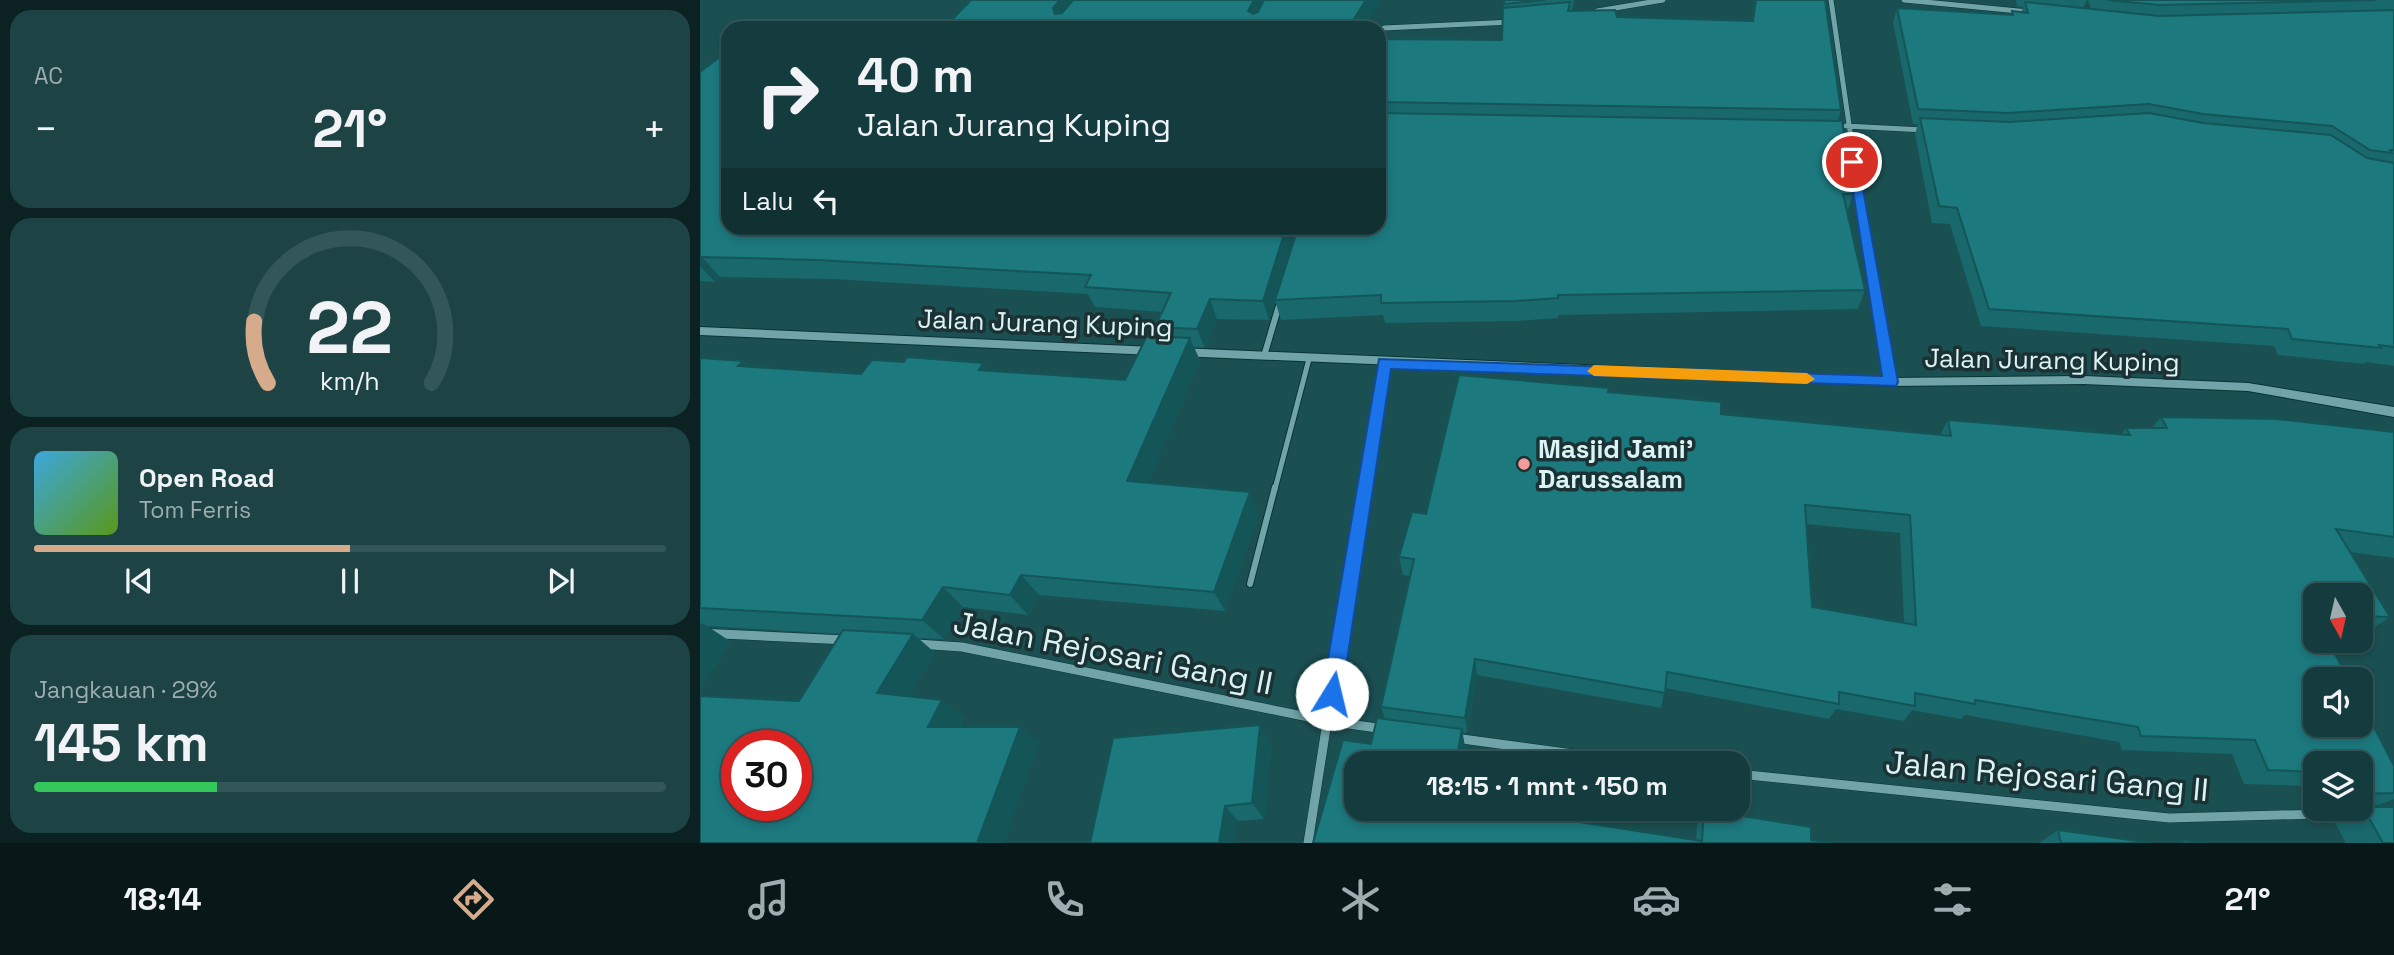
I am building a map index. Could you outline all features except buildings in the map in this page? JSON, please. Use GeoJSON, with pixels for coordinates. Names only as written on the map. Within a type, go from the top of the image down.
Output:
{"type":"FeatureCollection","features":[{"type":"Feature","properties":{"kind":"street"},"geometry":{"type":"LineString","coordinates":[[1584,13],[1663,0]]}},
{"type":"Feature","properties":{"kind":"street"},"geometry":{"type":"LineString","coordinates":[[1830,0],[1846,126],[1891,382]]}},
{"type":"Feature","properties":{"kind":"street"},"geometry":{"type":"LineString","coordinates":[[1904,0],[2036,13]]}},
{"type":"Feature","properties":{"kind":"street"},"geometry":{"type":"LineString","coordinates":[[1386,28],[1519,22]]}},
{"type":"Feature","properties":{"kind":"street"},"geometry":{"type":"LineString","coordinates":[[1846,126],[1931,131]]}},
{"type":"Feature","properties":{"kind":"street"},"geometry":{"type":"LineString","coordinates":[[1264,356],[1281,299]]}},
{"type":"Feature","properties":{"kind":"street","name":"Jalan Jurang Kuping"},"geometry":{"type":"LineString","coordinates":[[700,331],[1384,363],[1891,382],[2084,380],[2248,387],[2394,412]]}},
{"type":"Feature","properties":{"kind":"street"},"geometry":{"type":"LineString","coordinates":[[1308,843],[1384,363]]}},
{"type":"Feature","properties":{"kind":"street"},"geometry":{"type":"LineString","coordinates":[[700,632],[852,641]]}},
{"type":"Feature","properties":{"kind":"street","name":"Jalan Rejosari Gang II"},"geometry":{"type":"LineString","coordinates":[[907,644],[962,647],[1328,722],[1395,730]]}},
{"type":"Feature","properties":{"kind":"street"},"geometry":{"type":"LineString","coordinates":[[1450,738],[1549,751]]}},
{"type":"Feature","properties":{"kind":"street","name":"Jalan Rejosari Gang II"},"geometry":{"type":"LineString","coordinates":[[1750,775],[2169,818],[2303,814]]}},
{"type":"Feature","properties":{"kind":"lane"},"geometry":{"type":"LineString","coordinates":[[1250,584],[1309,359]]}},
{"type":"Feature","properties":{"kind":"slow traffic"},"geometry":{"type":"LineString","coordinates":[[1594,371],[1807,379]]}},
{"type":"Feature","properties":{"kind":"place","name":"Masjid Jami' Darussalam"},"geometry":{"type":"Point","coordinates":[1524,464]}},
{"type":"Feature","properties":{"kind":"route"},"geometry":{"type":"LineString","coordinates":[[1332,694],[1384,363],[1891,382],[1852,162]]}}]}
